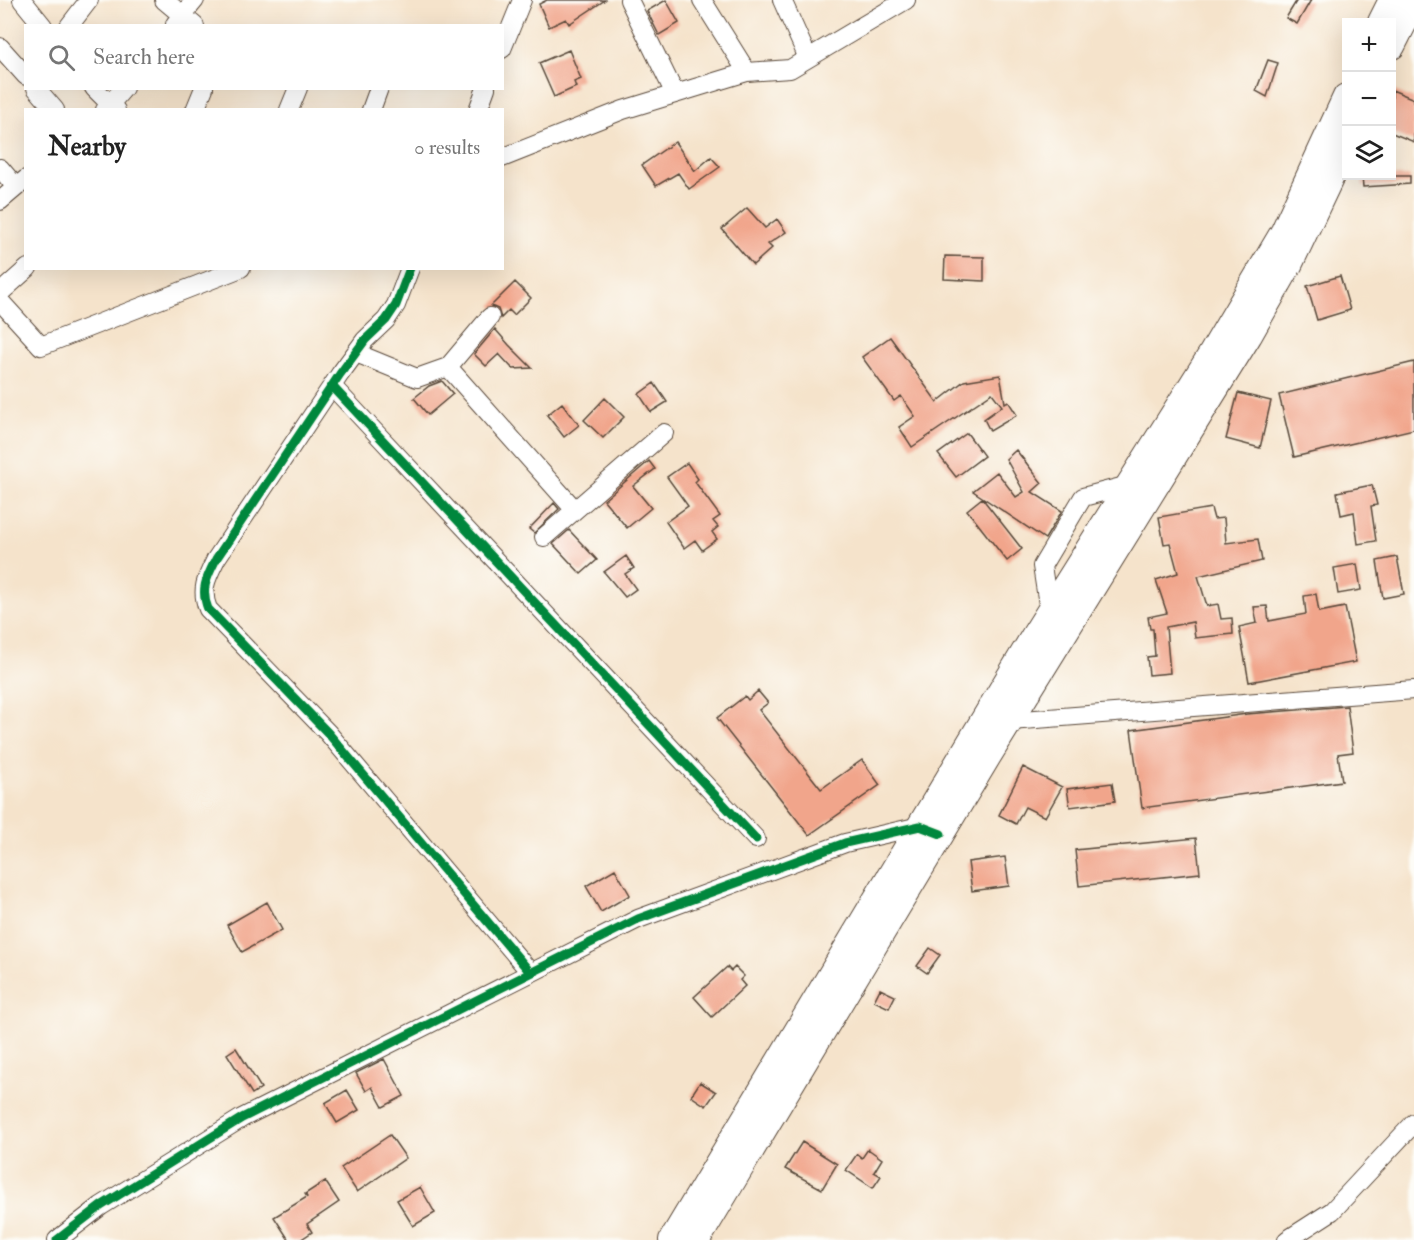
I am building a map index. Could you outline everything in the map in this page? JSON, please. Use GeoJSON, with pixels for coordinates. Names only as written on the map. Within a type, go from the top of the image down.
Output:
{"type":"FeatureCollection","features":[{"type":"Feature","properties":{"kind":"highway"},"geometry":{"type":"LineString","coordinates":[[1383,18],[1392,0]]}},
{"type":"Feature","properties":{"kind":"highway"},"geometry":{"type":"LineString","coordinates":[[1396,38],[1414,3]]}},
{"type":"Feature","properties":{"kind":"highway"},"geometry":{"type":"LineString","coordinates":[[697,1240],[930,830],[1049,611],[1209,358],[1284,231],[1342,108]]}},
{"type":"Feature","properties":{"kind":"highway"},"geometry":{"type":"LineString","coordinates":[[672,1240],[930,830],[1010,721],[1249,335],[1290,263],[1342,155]]}},
{"type":"Feature","properties":{"kind":"street"},"geometry":{"type":"LineString","coordinates":[[22,0],[41,24]]}},
{"type":"Feature","properties":{"kind":"street"},"geometry":{"type":"LineString","coordinates":[[71,24],[89,0]]}},
{"type":"Feature","properties":{"kind":"street"},"geometry":{"type":"LineString","coordinates":[[164,0],[184,23],[195,0]]}},
{"type":"Feature","properties":{"kind":"street"},"geometry":{"type":"LineString","coordinates":[[629,0],[675,94]]}},
{"type":"Feature","properties":{"kind":"street"},"geometry":{"type":"LineString","coordinates":[[702,0],[747,72]]}},
{"type":"Feature","properties":{"kind":"street"},"geometry":{"type":"LineString","coordinates":[[782,0],[808,58]]}},
{"type":"Feature","properties":{"kind":"street"},"geometry":{"type":"LineString","coordinates":[[504,157],[623,110],[747,72],[790,69],[906,0]]}},
{"type":"Feature","properties":{"kind":"street"},"geometry":{"type":"LineString","coordinates":[[505,38],[524,2]]}},
{"type":"Feature","properties":{"kind":"street"},"geometry":{"type":"LineString","coordinates":[[0,47],[24,74]]}},
{"type":"Feature","properties":{"kind":"street"},"geometry":{"type":"LineString","coordinates":[[38,90],[53,108]]}},
{"type":"Feature","properties":{"kind":"street"},"geometry":{"type":"LineString","coordinates":[[96,90],[110,108],[123,90]]}},
{"type":"Feature","properties":{"kind":"street"},"geometry":{"type":"LineString","coordinates":[[196,108],[203,90]]}},
{"type":"Feature","properties":{"kind":"street"},"geometry":{"type":"LineString","coordinates":[[290,108],[297,90]]}},
{"type":"Feature","properties":{"kind":"street"},"geometry":{"type":"LineString","coordinates":[[372,108],[378,90]]}},
{"type":"Feature","properties":{"kind":"street"},"geometry":{"type":"LineString","coordinates":[[479,108],[485,90]]}},
{"type":"Feature","properties":{"kind":"street"},"geometry":{"type":"LineString","coordinates":[[0,168],[21,183],[0,201]]}},
{"type":"Feature","properties":{"kind":"street"},"geometry":{"type":"LineString","coordinates":[[0,293],[26,270]]}},
{"type":"Feature","properties":{"kind":"street"},"geometry":{"type":"LineString","coordinates":[[0,301],[41,346],[237,270]]}},
{"type":"Feature","properties":{"kind":"street"},"geometry":{"type":"LineString","coordinates":[[405,270],[396,305],[386,320],[365,340],[332,386],[216,559],[206,578],[204,598],[208,609],[328,733],[530,972]]}},
{"type":"Feature","properties":{"kind":"street"},"geometry":{"type":"LineString","coordinates":[[361,355],[417,378],[448,367],[490,317]]}},
{"type":"Feature","properties":{"kind":"street"},"geometry":{"type":"LineString","coordinates":[[448,367],[575,510]]}},
{"type":"Feature","properties":{"kind":"street"},"geometry":{"type":"LineString","coordinates":[[332,386],[756,839]]}},
{"type":"Feature","properties":{"kind":"street"},"geometry":{"type":"LineString","coordinates":[[544,537],[664,432]]}},
{"type":"Feature","properties":{"kind":"street"},"geometry":{"type":"LineString","coordinates":[[1010,721],[1414,690]]}},
{"type":"Feature","properties":{"kind":"street"},"geometry":{"type":"LineString","coordinates":[[57,1240],[101,1206],[242,1118],[638,919],[845,843],[930,830]]}},
{"type":"Feature","properties":{"kind":"street"},"geometry":{"type":"LineString","coordinates":[[1287,1240],[1332,1210],[1414,1123]]}},
{"type":"Feature","properties":{"kind":"building"},"geometry":{"type":"Polygon","coordinates":[[[547,0],[605,0],[569,24],[566,19],[549,27],[539,4],[547,0]]]}},
{"type":"Feature","properties":{"kind":"building"},"geometry":{"type":"Polygon","coordinates":[[[666,0],[679,23],[659,35],[647,11],[666,0]]]}},
{"type":"Feature","properties":{"kind":"building"},"geometry":{"type":"Polygon","coordinates":[[[1297,0],[1311,0],[1297,24],[1286,18],[1297,0]]]}},
{"type":"Feature","properties":{"kind":"building"},"geometry":{"type":"Polygon","coordinates":[[[569,50],[581,79],[574,82],[576,87],[554,97],[539,63],[569,50]]]}},
{"type":"Feature","properties":{"kind":"building"},"geometry":{"type":"Polygon","coordinates":[[[1268,60],[1278,63],[1267,97],[1256,91],[1268,60]]]}},
{"type":"Feature","properties":{"kind":"building"},"geometry":{"type":"Polygon","coordinates":[[[1396,92],[1414,99],[1414,142],[1396,135],[1396,92]]]}},
{"type":"Feature","properties":{"kind":"building"},"geometry":{"type":"Polygon","coordinates":[[[675,142],[695,171],[711,157],[720,167],[689,189],[678,173],[656,186],[642,165],[675,142]]]}},
{"type":"Feature","properties":{"kind":"building"},"geometry":{"type":"Polygon","coordinates":[[[1396,176],[1410,176],[1410,184],[1363,187],[1362,180],[1396,180],[1396,176]]]}},
{"type":"Feature","properties":{"kind":"building"},"geometry":{"type":"Polygon","coordinates":[[[747,208],[765,228],[777,219],[786,232],[768,244],[772,248],[753,265],[722,229],[747,208]]]}},
{"type":"Feature","properties":{"kind":"building"},"geometry":{"type":"Polygon","coordinates":[[[945,256],[984,257],[984,281],[944,279],[945,256]]]}},
{"type":"Feature","properties":{"kind":"building"},"geometry":{"type":"Polygon","coordinates":[[[1340,276],[1350,310],[1317,320],[1307,286],[1340,276]]]}},
{"type":"Feature","properties":{"kind":"building"},"geometry":{"type":"Polygon","coordinates":[[[515,282],[531,298],[514,315],[509,310],[501,318],[498,309],[491,306],[515,282]]]}},
{"type":"Feature","properties":{"kind":"building"},"geometry":{"type":"Polygon","coordinates":[[[495,329],[532,368],[513,369],[499,354],[486,366],[474,354],[495,329]]]}},
{"type":"Feature","properties":{"kind":"building"},"geometry":{"type":"Polygon","coordinates":[[[890,337],[937,402],[964,381],[1000,375],[1005,403],[1008,401],[1017,415],[990,431],[984,419],[1002,406],[992,393],[912,447],[899,427],[915,416],[901,396],[894,401],[862,357],[890,337]]]}},
{"type":"Feature","properties":{"kind":"building"},"geometry":{"type":"Polygon","coordinates":[[[1414,362],[1414,429],[1294,457],[1279,395],[1414,362]]]}},
{"type":"Feature","properties":{"kind":"building"},"geometry":{"type":"Polygon","coordinates":[[[442,381],[453,394],[428,415],[414,398],[429,386],[442,381]]]}},
{"type":"Feature","properties":{"kind":"building"},"geometry":{"type":"Polygon","coordinates":[[[654,383],[667,402],[651,412],[639,394],[654,383]]]}},
{"type":"Feature","properties":{"kind":"building"},"geometry":{"type":"Polygon","coordinates":[[[1238,393],[1271,401],[1260,448],[1226,439],[1238,393]]]}},
{"type":"Feature","properties":{"kind":"building"},"geometry":{"type":"Polygon","coordinates":[[[605,398],[624,417],[603,438],[584,420],[605,398]]]}},
{"type":"Feature","properties":{"kind":"building"},"geometry":{"type":"Polygon","coordinates":[[[562,403],[579,425],[564,437],[547,415],[562,403]]]}},
{"type":"Feature","properties":{"kind":"building"},"geometry":{"type":"Polygon","coordinates":[[[967,433],[984,456],[956,477],[938,454],[967,433]]]}},
{"type":"Feature","properties":{"kind":"building"},"geometry":{"type":"Polygon","coordinates":[[[1016,450],[1042,483],[1032,492],[1062,511],[1045,539],[973,491],[997,472],[1016,497],[1024,492],[1006,459],[1016,450]]]}},
{"type":"Feature","properties":{"kind":"building"},"geometry":{"type":"Polygon","coordinates":[[[649,461],[655,469],[633,486],[651,508],[627,528],[604,500],[649,461]]]}},
{"type":"Feature","properties":{"kind":"building"},"geometry":{"type":"Polygon","coordinates":[[[687,463],[698,479],[695,482],[720,516],[713,521],[718,527],[712,532],[717,539],[702,550],[695,540],[684,548],[666,522],[688,506],[667,477],[687,463]]]}},
{"type":"Feature","properties":{"kind":"building"},"geometry":{"type":"Polygon","coordinates":[[[1372,485],[1377,505],[1371,506],[1376,541],[1358,544],[1354,512],[1341,515],[1337,492],[1372,485]]]}},
{"type":"Feature","properties":{"kind":"building"},"geometry":{"type":"Polygon","coordinates":[[[982,498],[1022,549],[1007,561],[967,510],[982,498]]]}},
{"type":"Feature","properties":{"kind":"building"},"geometry":{"type":"Polygon","coordinates":[[[554,503],[559,509],[534,533],[529,529],[554,503]]]}},
{"type":"Feature","properties":{"kind":"building"},"geometry":{"type":"Polygon","coordinates":[[[1211,508],[1214,519],[1224,518],[1226,543],[1258,539],[1262,561],[1198,576],[1207,606],[1218,604],[1221,619],[1232,618],[1233,634],[1195,638],[1193,622],[1166,627],[1170,673],[1149,675],[1147,657],[1155,656],[1153,629],[1150,629],[1148,617],[1167,613],[1156,580],[1178,573],[1170,543],[1164,544],[1159,517],[1211,508]]]}},
{"type":"Feature","properties":{"kind":"building"},"geometry":{"type":"Polygon","coordinates":[[[569,530],[597,560],[581,574],[553,544],[569,530]]]}},
{"type":"Feature","properties":{"kind":"building"},"geometry":{"type":"Polygon","coordinates":[[[626,556],[634,568],[625,574],[636,589],[625,597],[604,572],[626,556]]]}},
{"type":"Feature","properties":{"kind":"building"},"geometry":{"type":"Polygon","coordinates":[[[1397,557],[1404,594],[1383,598],[1377,561],[1397,557]]]}},
{"type":"Feature","properties":{"kind":"building"},"geometry":{"type":"Polygon","coordinates":[[[1357,564],[1361,590],[1338,594],[1334,568],[1357,564]]]}},
{"type":"Feature","properties":{"kind":"building"},"geometry":{"type":"Polygon","coordinates":[[[1316,594],[1319,612],[1345,607],[1356,662],[1249,682],[1239,627],[1257,623],[1254,607],[1267,606],[1269,621],[1306,614],[1304,596],[1316,594]]]}},
{"type":"Feature","properties":{"kind":"building"},"geometry":{"type":"Polygon","coordinates":[[[758,691],[768,703],[759,710],[821,789],[862,760],[880,785],[809,835],[717,718],[745,696],[748,700],[758,691]]]}},
{"type":"Feature","properties":{"kind":"building"},"geometry":{"type":"Polygon","coordinates":[[[1347,706],[1353,752],[1338,754],[1342,781],[1142,808],[1131,730],[1247,714],[1347,706]]]}},
{"type":"Feature","properties":{"kind":"building"},"geometry":{"type":"Polygon","coordinates":[[[1023,767],[1062,787],[1045,817],[1025,807],[1016,824],[999,815],[1023,767]]]}},
{"type":"Feature","properties":{"kind":"building"},"geometry":{"type":"Polygon","coordinates":[[[1112,783],[1115,801],[1070,807],[1067,789],[1112,783]]]}},
{"type":"Feature","properties":{"kind":"building"},"geometry":{"type":"Polygon","coordinates":[[[1196,838],[1200,873],[1079,886],[1075,850],[1196,838]]]}},
{"type":"Feature","properties":{"kind":"building"},"geometry":{"type":"Polygon","coordinates":[[[1005,857],[1009,886],[972,891],[968,862],[1005,857]]]}},
{"type":"Feature","properties":{"kind":"building"},"geometry":{"type":"Polygon","coordinates":[[[615,869],[630,895],[601,912],[586,886],[615,869]]]}},
{"type":"Feature","properties":{"kind":"building"},"geometry":{"type":"Polygon","coordinates":[[[267,902],[282,930],[242,952],[227,925],[267,902]]]}},
{"type":"Feature","properties":{"kind":"building"},"geometry":{"type":"Polygon","coordinates":[[[930,948],[940,955],[927,973],[917,966],[930,948]]]}},
{"type":"Feature","properties":{"kind":"building"},"geometry":{"type":"Polygon","coordinates":[[[727,967],[731,971],[735,967],[744,976],[740,980],[745,986],[712,1017],[694,997],[727,967]]]}},
{"type":"Feature","properties":{"kind":"building"},"geometry":{"type":"Polygon","coordinates":[[[880,989],[895,996],[889,1008],[874,1001],[880,989]]]}},
{"type":"Feature","properties":{"kind":"building"},"geometry":{"type":"Polygon","coordinates":[[[236,1048],[261,1088],[252,1094],[227,1054],[236,1048]]]}},
{"type":"Feature","properties":{"kind":"building"},"geometry":{"type":"Polygon","coordinates":[[[384,1059],[404,1096],[383,1107],[372,1087],[366,1091],[356,1073],[384,1059]]]}},
{"type":"Feature","properties":{"kind":"building"},"geometry":{"type":"Polygon","coordinates":[[[700,1082],[716,1092],[706,1106],[691,1096],[700,1082]]]}},
{"type":"Feature","properties":{"kind":"building"},"geometry":{"type":"Polygon","coordinates":[[[347,1090],[359,1110],[337,1123],[325,1103],[347,1090]]]}},
{"type":"Feature","properties":{"kind":"building"},"geometry":{"type":"Polygon","coordinates":[[[390,1135],[406,1158],[357,1192],[341,1168],[390,1135]]]}},
{"type":"Feature","properties":{"kind":"building"},"geometry":{"type":"Polygon","coordinates":[[[802,1142],[837,1164],[822,1189],[785,1169],[802,1142]]]}},
{"type":"Feature","properties":{"kind":"building"},"geometry":{"type":"Polygon","coordinates":[[[868,1149],[882,1159],[874,1172],[881,1176],[873,1188],[846,1170],[857,1154],[862,1158],[868,1149]]]}},
{"type":"Feature","properties":{"kind":"building"},"geometry":{"type":"Polygon","coordinates":[[[325,1181],[339,1202],[307,1224],[312,1232],[300,1240],[289,1240],[274,1217],[307,1197],[305,1194],[325,1181]]]}},
{"type":"Feature","properties":{"kind":"building"},"geometry":{"type":"Polygon","coordinates":[[[420,1187],[435,1213],[413,1226],[397,1200],[420,1187]]]}},
{"type":"Feature","properties":{"kind":"cycle path"},"geometry":{"type":"LineString","coordinates":[[409,270],[396,305],[386,320],[365,340],[340,374],[216,559],[206,583],[206,602],[208,609],[328,733],[530,972]]}},
{"type":"Feature","properties":{"kind":"cycle path"},"geometry":{"type":"LineString","coordinates":[[332,386],[756,839]]}},
{"type":"Feature","properties":{"kind":"cycle path"},"geometry":{"type":"LineString","coordinates":[[57,1240],[101,1206],[242,1118],[638,919],[845,843],[920,826],[941,834]]}}]}
